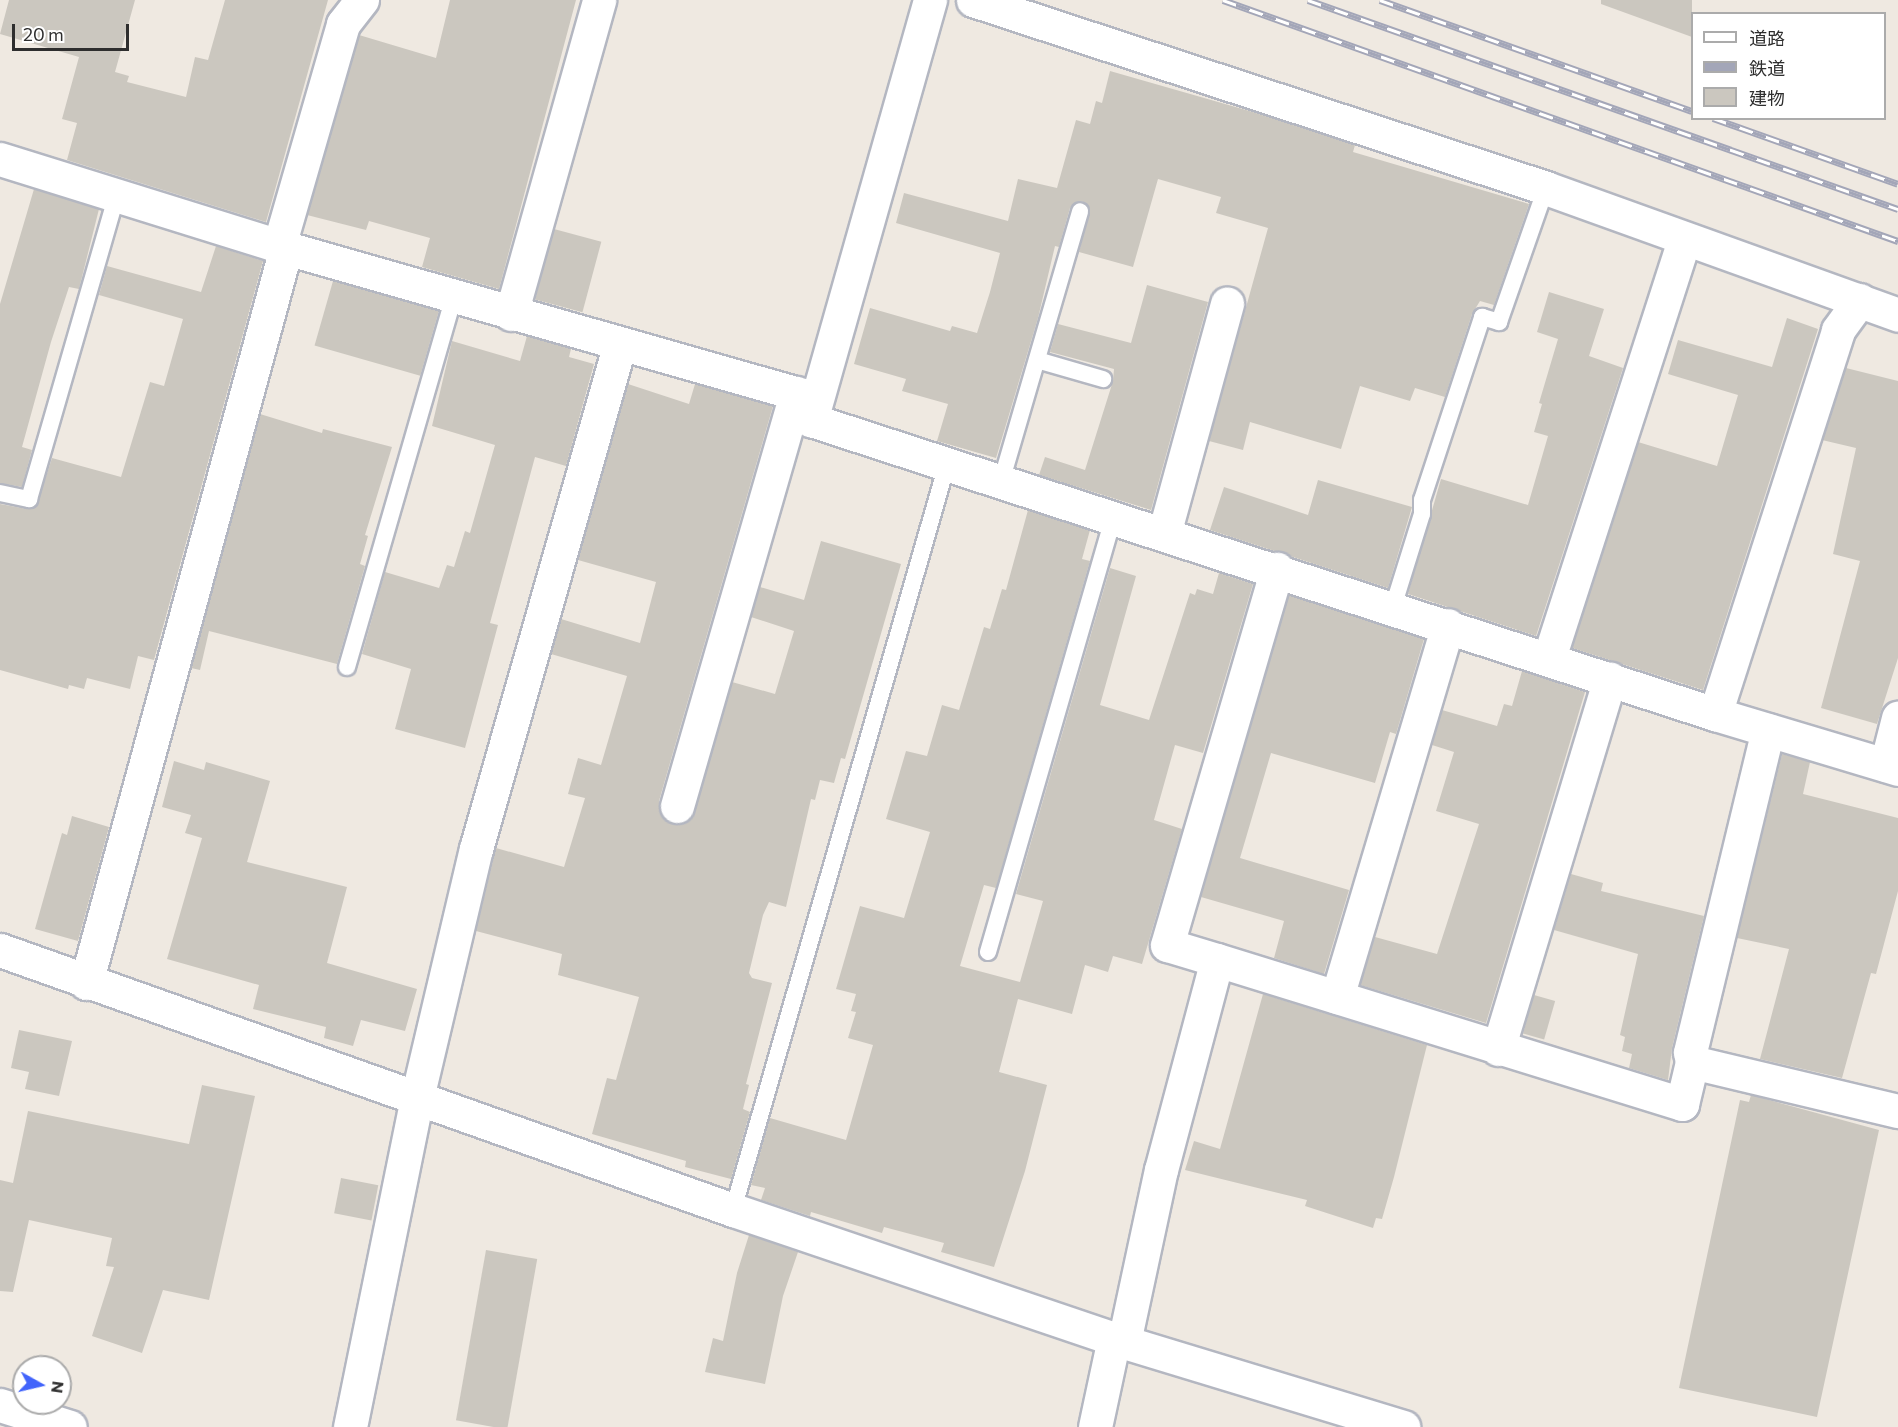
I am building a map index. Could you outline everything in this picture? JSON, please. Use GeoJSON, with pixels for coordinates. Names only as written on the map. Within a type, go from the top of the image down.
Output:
{"type":"FeatureCollection","features":[{"type":"Feature","properties":{"kind":"street"},"geometry":{"type":"LineString","coordinates":[[86,983],[343,24],[362,0]]}},
{"type":"Feature","properties":{"kind":"street"},"geometry":{"type":"LineString","coordinates":[[511,314],[599,0]]}},
{"type":"Feature","properties":{"kind":"street"},"geometry":{"type":"LineString","coordinates":[[677,806],[930,0]]}},
{"type":"Feature","properties":{"kind":"street"},"geometry":{"type":"LineString","coordinates":[[973,0],[1546,188],[1898,315]]}},
{"type":"Feature","properties":{"kind":"street"},"geometry":{"type":"LineString","coordinates":[[0,159],[283,247],[511,314],[806,396]]}},
{"type":"Feature","properties":{"kind":"street"},"geometry":{"type":"LineString","coordinates":[[1549,658],[1684,239]]}},
{"type":"Feature","properties":{"kind":"street"},"geometry":{"type":"LineString","coordinates":[[1715,714],[1838,330],[1860,300]]}},
{"type":"Feature","properties":{"kind":"street"},"geometry":{"type":"LineString","coordinates":[[1164,534],[1227,303]]}},
{"type":"Feature","properties":{"kind":"street"},"geometry":{"type":"LineString","coordinates":[[350,1427],[417,1098],[507,733],[620,343]]}},
{"type":"Feature","properties":{"kind":"street"},"geometry":{"type":"LineString","coordinates":[[806,396],[811,420],[1113,519],[1277,569],[1715,714],[1892,767],[1898,718]]}},
{"type":"Feature","properties":{"kind":"street"},"geometry":{"type":"LineString","coordinates":[[1277,569],[1167,945],[1682,1104],[1692,1062],[1690,1052],[1768,730]]}},
{"type":"Feature","properties":{"kind":"street"},"geometry":{"type":"LineString","coordinates":[[1336,997],[1448,625]]}},
{"type":"Feature","properties":{"kind":"street"},"geometry":{"type":"LineString","coordinates":[[1498,1049],[1610,679]]}},
{"type":"Feature","properties":{"kind":"street"},"geometry":{"type":"LineString","coordinates":[[0,950],[86,983],[733,1210],[1119,1340],[1403,1427]]}},
{"type":"Feature","properties":{"kind":"street"},"geometry":{"type":"LineString","coordinates":[[1095,1427],[1217,960]]}},
{"type":"Feature","properties":{"kind":"street"},"geometry":{"type":"LineString","coordinates":[[1692,1062],[1898,1111]]}},
{"type":"Feature","properties":{"kind":"street"},"geometry":{"type":"LineString","coordinates":[[0,1405],[70,1427]]}},
{"type":"Feature","properties":{"kind":"lane"},"geometry":{"type":"LineString","coordinates":[[1393,607],[1422,514],[1425,488],[1482,317],[1498,322],[1546,188]]}},
{"type":"Feature","properties":{"kind":"lane"},"geometry":{"type":"LineString","coordinates":[[0,493],[29,499],[117,195]]}},
{"type":"Feature","properties":{"kind":"lane"},"geometry":{"type":"LineString","coordinates":[[1002,482],[1080,211]]}},
{"type":"Feature","properties":{"kind":"lane"},"geometry":{"type":"LineString","coordinates":[[347,667],[454,297]]}},
{"type":"Feature","properties":{"kind":"lane"},"geometry":{"type":"LineString","coordinates":[[1037,360],[1103,380]]}},
{"type":"Feature","properties":{"kind":"lane"},"geometry":{"type":"LineString","coordinates":[[733,1210],[947,464]]}},
{"type":"Feature","properties":{"kind":"lane"},"geometry":{"type":"LineString","coordinates":[[988,952],[1113,519]]}},
{"type":"Feature","properties":{"kind":"building"},"geometry":{"type":"Polygon","coordinates":[[[9,0],[135,0],[115,72],[129,76],[127,82],[186,97],[195,57],[208,60],[225,0],[328,0],[266,222],[67,160],[77,123],[62,119],[79,57],[0,34],[9,0]]]}},
{"type":"Feature","properties":{"kind":"building"},"geometry":{"type":"Polygon","coordinates":[[[450,0],[576,0],[499,289],[422,267],[430,238],[369,221],[366,230],[307,215],[359,35],[436,58],[450,0]]]}},
{"type":"Feature","properties":{"kind":"building"},"geometry":{"type":"Polygon","coordinates":[[[1601,0],[1692,0],[1691,37],[1601,4],[1601,0]]]}},
{"type":"Feature","properties":{"kind":"building"},"geometry":{"type":"Polygon","coordinates":[[[1110,71],[1253,112],[1355,145],[1353,152],[1529,204],[1494,305],[1480,301],[1472,314],[1445,397],[1415,388],[1410,401],[1360,386],[1341,449],[1250,422],[1243,450],[1209,441],[1268,228],[1216,213],[1221,197],[1158,179],[1133,267],[1079,252],[1090,209],[1082,201],[1070,208],[1059,247],[1055,246],[1038,318],[996,458],[937,441],[948,404],[902,391],[906,379],[854,364],[870,308],[950,331],[952,326],[977,333],[990,292],[1000,253],[896,223],[904,193],[1008,221],[1018,179],[1057,188],[1076,120],[1090,124],[1096,101],[1102,103],[1110,71]]]}},
{"type":"Feature","properties":{"kind":"building"},"geometry":{"type":"Polygon","coordinates":[[[34,189],[99,209],[79,289],[69,287],[51,342],[22,447],[32,450],[22,487],[0,483],[0,304],[34,189]]]}},
{"type":"Feature","properties":{"kind":"building"},"geometry":{"type":"Polygon","coordinates":[[[554,229],[601,242],[582,312],[535,300],[554,229]]]}},
{"type":"Feature","properties":{"kind":"building"},"geometry":{"type":"Polygon","coordinates":[[[216,246],[263,261],[154,660],[138,656],[130,689],[87,678],[84,689],[69,685],[68,689],[0,670],[0,504],[27,509],[36,507],[52,458],[121,477],[150,382],[164,386],[183,319],[99,295],[107,266],[201,292],[216,246]]]}},
{"type":"Feature","properties":{"kind":"building"},"geometry":{"type":"Polygon","coordinates":[[[333,281],[439,311],[420,376],[315,345],[333,281]]]}},
{"type":"Feature","properties":{"kind":"building"},"geometry":{"type":"Polygon","coordinates":[[[1147,285],[1208,302],[1151,510],[1039,475],[1045,457],[1085,470],[1113,381],[1114,369],[1050,352],[1058,324],[1131,343],[1147,285]]]}},
{"type":"Feature","properties":{"kind":"building"},"geometry":{"type":"Polygon","coordinates":[[[1549,292],[1604,309],[1589,356],[1623,368],[1536,636],[1408,594],[1441,479],[1528,505],[1548,436],[1534,432],[1542,404],[1539,403],[1558,339],[1537,332],[1549,292]]]}},
{"type":"Feature","properties":{"kind":"building"},"geometry":{"type":"Polygon","coordinates":[[[1787,318],[1818,329],[1703,690],[1572,648],[1638,442],[1717,466],[1738,395],[1668,374],[1678,340],[1772,367],[1787,318]]]}},
{"type":"Feature","properties":{"kind":"building"},"geometry":{"type":"Polygon","coordinates":[[[527,336],[571,349],[569,357],[594,364],[566,466],[535,457],[490,623],[498,625],[465,748],[395,729],[411,669],[362,654],[385,572],[439,588],[447,565],[454,567],[465,531],[470,533],[495,445],[432,426],[452,341],[520,361],[527,336]]]}},
{"type":"Feature","properties":{"kind":"building"},"geometry":{"type":"Polygon","coordinates":[[[1846,368],[1898,381],[1898,658],[1877,724],[1821,708],[1860,561],[1833,554],[1856,448],[1822,440],[1846,368]]]}},
{"type":"Feature","properties":{"kind":"building"},"geometry":{"type":"Polygon","coordinates":[[[628,384],[689,404],[695,384],[773,406],[659,801],[664,819],[681,824],[695,812],[732,682],[775,694],[794,631],[751,617],[760,587],[804,600],[821,541],[901,564],[845,759],[841,758],[834,783],[820,780],[815,800],[811,799],[786,907],[769,902],[763,915],[749,973],[752,978],[772,983],[746,1084],[749,1085],[743,1109],[750,1112],[731,1179],[685,1167],[686,1161],[592,1134],[607,1078],[616,1080],[639,997],[558,975],[562,954],[476,931],[496,848],[564,867],[585,798],[568,794],[578,758],[601,765],[627,676],[551,654],[561,619],[640,643],[656,582],[578,560],[628,384]]]}},
{"type":"Feature","properties":{"kind":"building"},"geometry":{"type":"Polygon","coordinates":[[[260,414],[322,433],[323,429],[392,447],[365,535],[368,536],[360,564],[365,566],[337,664],[209,631],[200,670],[191,668],[260,414]]]}},
{"type":"Feature","properties":{"kind":"building"},"geometry":{"type":"Polygon","coordinates":[[[1318,480],[1412,507],[1388,588],[1210,530],[1224,487],[1308,515],[1318,480]]]}},
{"type":"Feature","properties":{"kind":"building"},"geometry":{"type":"Polygon","coordinates":[[[1028,510],[1090,530],[1082,559],[1090,561],[996,888],[984,885],[960,966],[1020,982],[1043,901],[1016,894],[1110,568],[1136,576],[1100,705],[1149,720],[1190,593],[1195,595],[1197,589],[1213,594],[1219,573],[1253,584],[1203,753],[1175,745],[1154,820],[1182,829],[1142,964],[1113,956],[1108,972],[1085,965],[1072,1014],[1018,999],[999,1072],[1047,1085],[1025,1171],[994,1267],[941,1252],[944,1243],[884,1227],[882,1233],[811,1212],[810,1216],[761,1200],[765,1188],[751,1185],[770,1118],[846,1140],[873,1045],[848,1038],[856,1012],[851,1011],[856,994],[836,989],[860,906],[904,918],[930,832],[886,819],[906,751],[927,756],[942,705],[959,710],[984,627],[990,629],[1002,589],[1006,590],[1028,510]]]}},
{"type":"Feature","properties":{"kind":"building"},"geometry":{"type":"Polygon","coordinates":[[[1289,595],[1424,639],[1396,734],[1390,732],[1375,783],[1271,753],[1240,858],[1349,890],[1324,974],[1274,958],[1284,921],[1201,897],[1289,595]]]}},
{"type":"Feature","properties":{"kind":"building"},"geometry":{"type":"Polygon","coordinates":[[[1522,671],[1585,692],[1486,1023],[1360,985],[1375,937],[1437,954],[1479,824],[1436,811],[1454,752],[1432,745],[1442,710],[1497,726],[1504,704],[1512,706],[1522,671]]]}},
{"type":"Feature","properties":{"kind":"building"},"geometry":{"type":"Polygon","coordinates":[[[1782,754],[1810,762],[1803,794],[1898,818],[1898,891],[1876,974],[1871,973],[1842,1078],[1760,1059],[1789,949],[1737,938],[1782,754]]]}},
{"type":"Feature","properties":{"kind":"building"},"geometry":{"type":"Polygon","coordinates":[[[174,761],[204,770],[206,762],[270,781],[247,862],[347,887],[327,963],[417,989],[405,1031],[361,1020],[353,1046],[324,1038],[326,1027],[253,1009],[259,985],[167,959],[202,838],[185,833],[191,815],[162,807],[174,761]]]}},
{"type":"Feature","properties":{"kind":"building"},"geometry":{"type":"Polygon","coordinates":[[[72,816],[109,827],[78,941],[35,929],[62,833],[67,835],[72,816]]]}},
{"type":"Feature","properties":{"kind":"building"},"geometry":{"type":"Polygon","coordinates":[[[1571,874],[1603,883],[1601,891],[1704,916],[1672,1048],[1668,1080],[1629,1068],[1632,1054],[1622,1051],[1625,1037],[1620,1035],[1638,954],[1554,930],[1571,874]]]}},
{"type":"Feature","properties":{"kind":"building"},"geometry":{"type":"Polygon","coordinates":[[[1263,994],[1427,1045],[1382,1219],[1376,1218],[1373,1228],[1305,1206],[1307,1200],[1185,1170],[1194,1141],[1220,1149],[1263,994]]]}},
{"type":"Feature","properties":{"kind":"building"},"geometry":{"type":"Polygon","coordinates":[[[1534,995],[1555,1001],[1544,1040],[1523,1033],[1534,995]]]}},
{"type":"Feature","properties":{"kind":"building"},"geometry":{"type":"Polygon","coordinates":[[[19,1030],[72,1041],[59,1096],[25,1089],[29,1072],[11,1068],[19,1030]]]}},
{"type":"Feature","properties":{"kind":"building"},"geometry":{"type":"Polygon","coordinates":[[[202,1085],[255,1096],[209,1300],[163,1290],[142,1353],[92,1336],[114,1267],[106,1266],[112,1238],[29,1220],[13,1292],[0,1291],[0,1180],[13,1183],[28,1111],[189,1144],[202,1085]]]}},
{"type":"Feature","properties":{"kind":"building"},"geometry":{"type":"Polygon","coordinates":[[[1751,1095],[1879,1130],[1817,1417],[1679,1388],[1740,1100],[1749,1102],[1751,1095]]]}},
{"type":"Feature","properties":{"kind":"building"},"geometry":{"type":"Polygon","coordinates":[[[341,1178],[378,1185],[371,1221],[334,1213],[341,1178]]]}},
{"type":"Feature","properties":{"kind":"building"},"geometry":{"type":"Polygon","coordinates":[[[749,1235],[798,1252],[783,1296],[765,1384],[705,1372],[713,1338],[723,1341],[737,1273],[749,1235]]]}},
{"type":"Feature","properties":{"kind":"building"},"geometry":{"type":"Polygon","coordinates":[[[486,1250],[537,1259],[508,1427],[456,1420],[486,1250]]]}},
{"type":"Feature","properties":{"kind":"railway"},"geometry":{"type":"LineString","coordinates":[[1223,0],[1898,241]]}},
{"type":"Feature","properties":{"kind":"railway"},"geometry":{"type":"LineString","coordinates":[[1308,0],[1898,209]]}},
{"type":"Feature","properties":{"kind":"railway"},"geometry":{"type":"LineString","coordinates":[[1380,0],[1691,111]]}},
{"type":"Feature","properties":{"kind":"railway"},"geometry":{"type":"LineString","coordinates":[[1719,120],[1898,184]]}}]}
